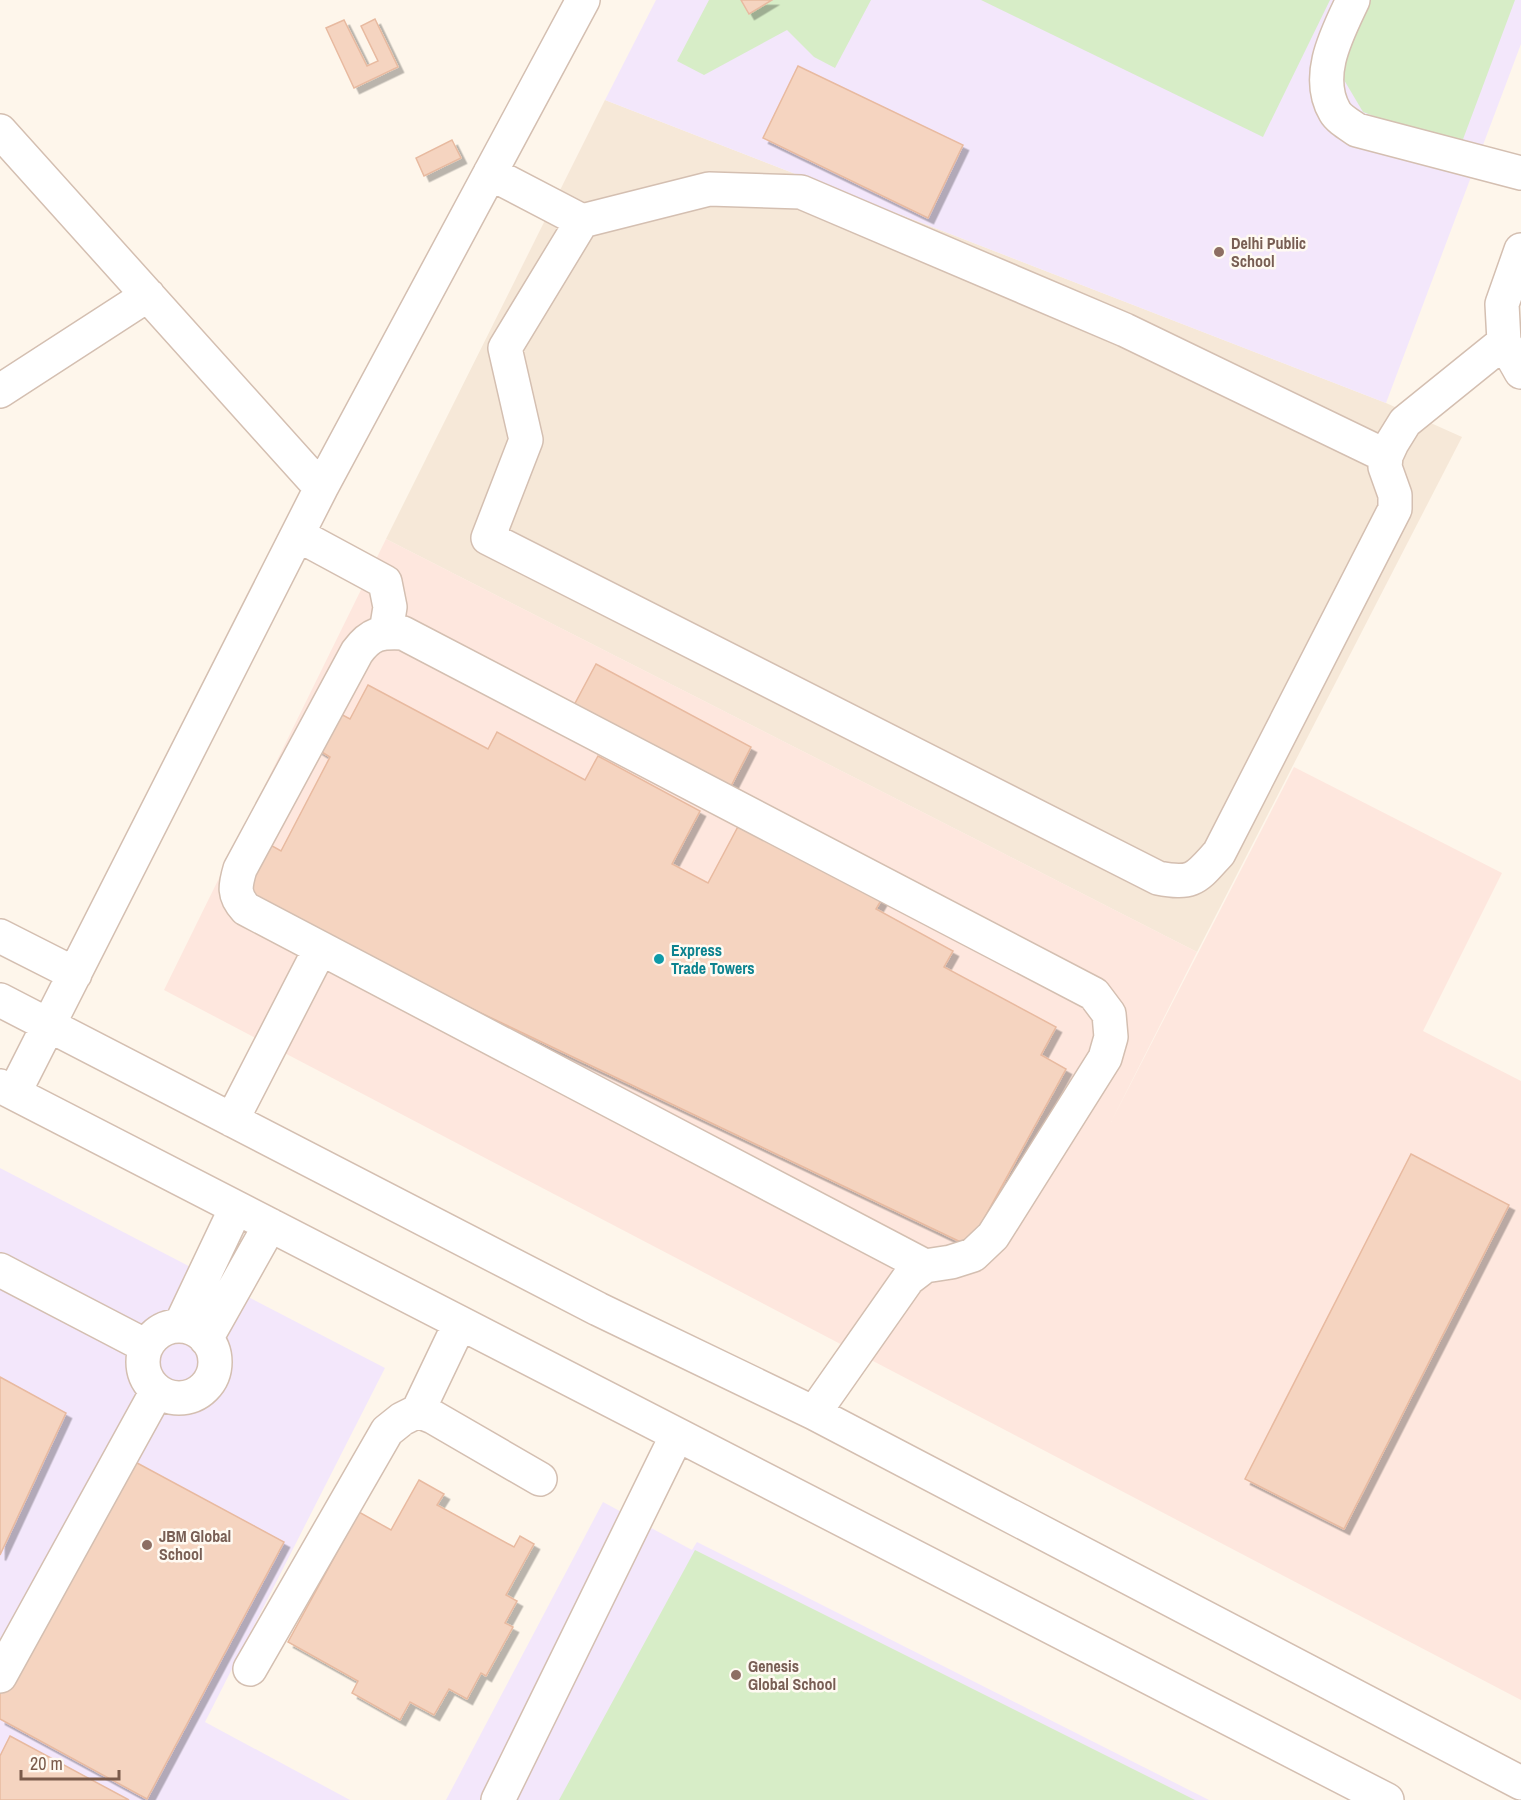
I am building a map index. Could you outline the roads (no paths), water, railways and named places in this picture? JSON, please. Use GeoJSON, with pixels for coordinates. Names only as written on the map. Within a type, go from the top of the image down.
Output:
{"type":"FeatureCollection","features":[{"type":"Feature","properties":{"kind":"street"},"geometry":{"type":"LineString","coordinates":[[583,0],[321,488],[49,1026],[7,1090],[1387,1800]]}},
{"type":"Feature","properties":{"kind":"street"},"geometry":{"type":"LineString","coordinates":[[1353,0],[1336,38],[1326,70],[1328,92],[1335,114],[1357,129],[1521,173]]}},
{"type":"Feature","properties":{"kind":"street"},"geometry":{"type":"LineString","coordinates":[[0,130],[321,488]]}},
{"type":"Feature","properties":{"kind":"street"},"geometry":{"type":"LineString","coordinates":[[490,173],[582,221],[709,189],[801,192],[1125,330],[1386,456]]}},
{"type":"Feature","properties":{"kind":"street"},"geometry":{"type":"LineString","coordinates":[[582,221],[505,348],[526,440],[488,538],[1158,878],[1178,882],[1198,876],[1219,853],[1395,508],[1395,495],[1385,467],[1386,456],[1392,443],[1405,422],[1504,342]]}},
{"type":"Feature","properties":{"kind":"street"},"geometry":{"type":"LineString","coordinates":[[1521,250],[1502,304],[1504,342],[1521,372]]}},
{"type":"Feature","properties":{"kind":"street"},"geometry":{"type":"LineString","coordinates":[[0,391],[148,296]]}},
{"type":"Feature","properties":{"kind":"street"},"geometry":{"type":"LineString","coordinates":[[298,535],[385,582],[390,607],[386,632]]}},
{"type":"Feature","properties":{"kind":"street"},"geometry":{"type":"LineString","coordinates":[[814,1413],[908,1279],[925,1266],[951,1263],[973,1255],[993,1236],[1105,1058],[1111,1037],[1109,1014],[1094,994],[403,633],[386,632],[367,639],[357,652],[240,868],[235,887],[239,901],[246,909],[320,950],[925,1266]]}},
{"type":"Feature","properties":{"kind":"street"},"geometry":{"type":"LineString","coordinates":[[0,936],[75,974]]}},
{"type":"Feature","properties":{"kind":"street"},"geometry":{"type":"LineString","coordinates":[[232,1120],[320,950]]}},
{"type":"Feature","properties":{"kind":"street"},"geometry":{"type":"LineString","coordinates":[[0,1000],[598,1309],[814,1413],[1521,1783]]}},
{"type":"Feature","properties":{"kind":"street"},"geometry":{"type":"LineString","coordinates":[[193,1333],[236,1208]]}},
{"type":"Feature","properties":{"kind":"street"},"geometry":{"type":"LineString","coordinates":[[193,1333],[270,1225]]}},
{"type":"Feature","properties":{"kind":"street"},"geometry":{"type":"LineString","coordinates":[[4,1277],[146,1346]]}},
{"type":"Feature","properties":{"kind":"street"},"geometry":{"type":"LineString","coordinates":[[250,1669],[387,1431],[402,1419],[418,1411],[460,1323]]}},
{"type":"Feature","properties":{"kind":"street"},"geometry":{"type":"LineString","coordinates":[[170,1327],[193,1333],[213,1351],[215,1364],[212,1376],[205,1387],[194,1395],[182,1398],[168,1397],[148,1382],[143,1371],[142,1358],[146,1346],[160,1331],[170,1327]]}},
{"type":"Feature","properties":{"kind":"street"},"geometry":{"type":"LineString","coordinates":[[0,1676],[157,1391]]}},
{"type":"Feature","properties":{"kind":"street"},"geometry":{"type":"LineString","coordinates":[[418,1411],[434,1417],[540,1479]]}},
{"type":"Feature","properties":{"kind":"street"},"geometry":{"type":"LineString","coordinates":[[498,1800],[677,1435]]}},
{"type":"Feature","properties":{"kind":"place","name":"Delhi Public School"},"geometry":{"type":"Point","coordinates":[1219,252]}},
{"type":"Feature","properties":{"kind":"place","name":"Express Trade Towers"},"geometry":{"type":"Point","coordinates":[659,959]}},
{"type":"Feature","properties":{"kind":"place","name":"JBM Global School"},"geometry":{"type":"Point","coordinates":[147,1545]}},
{"type":"Feature","properties":{"kind":"place","name":"Genesis Global School"},"geometry":{"type":"Point","coordinates":[736,1675]}}]}
